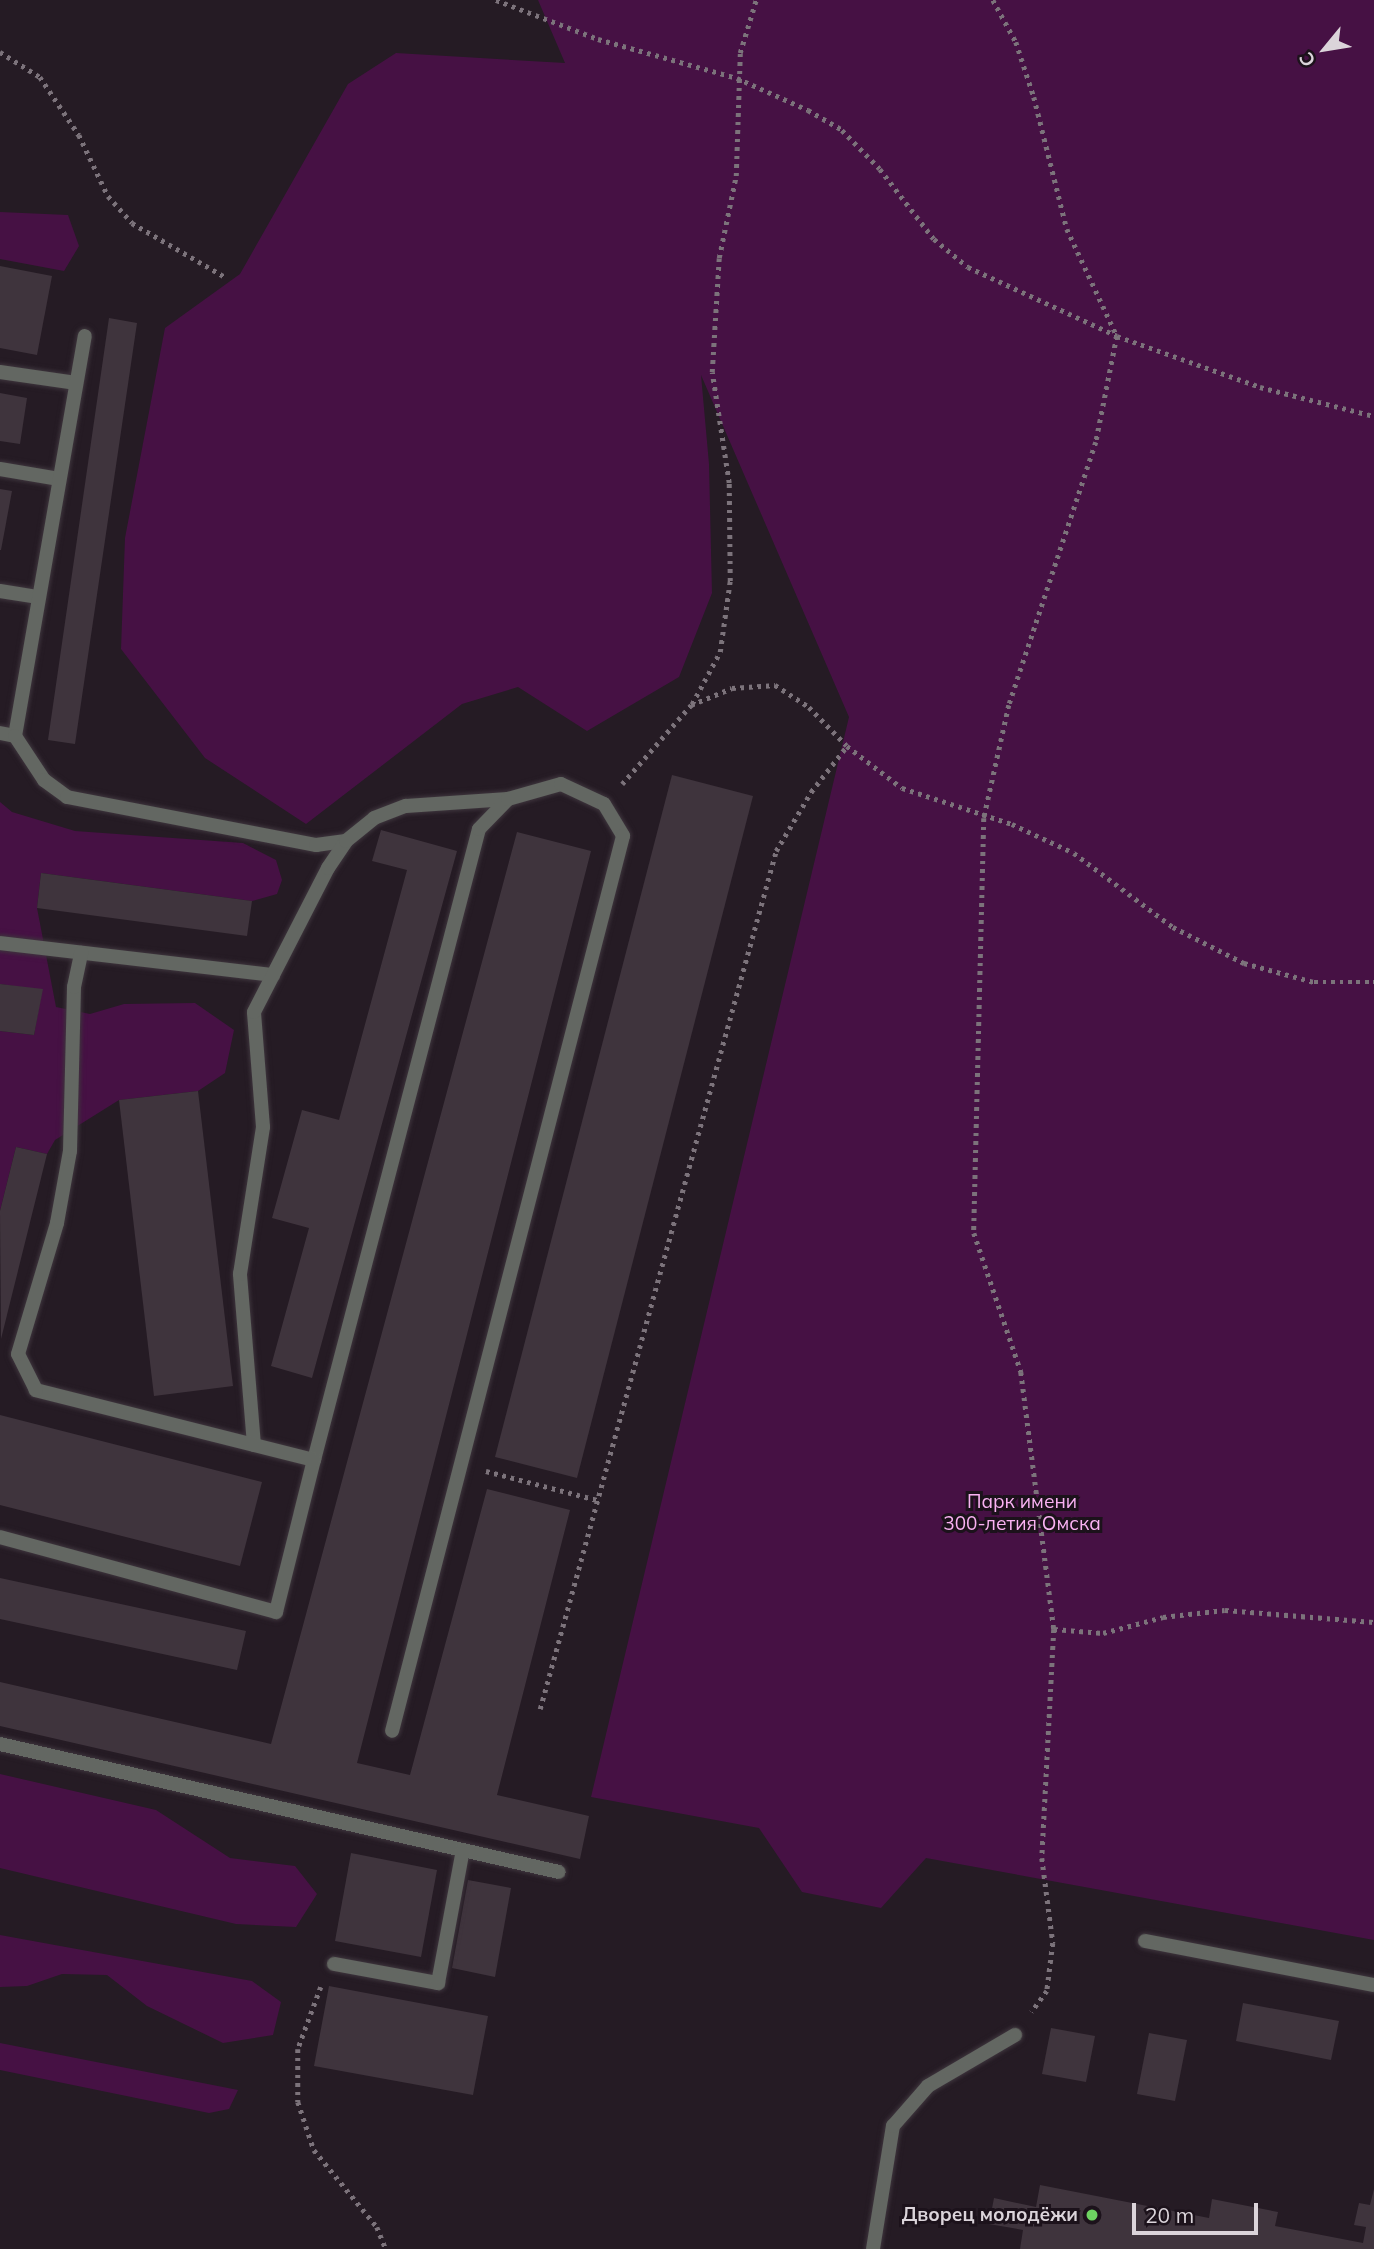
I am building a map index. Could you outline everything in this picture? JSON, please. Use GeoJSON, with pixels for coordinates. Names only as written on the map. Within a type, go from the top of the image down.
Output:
{"type":"FeatureCollection","features":[{"type":"Feature","properties":{"kind":"lane"},"geometry":{"type":"LineString","coordinates":[[85,335],[15,736],[44,780],[67,797],[316,845],[346,841]]}},
{"type":"Feature","properties":{"kind":"lane"},"geometry":{"type":"LineString","coordinates":[[0,372],[76,383]]}},
{"type":"Feature","properties":{"kind":"lane"},"geometry":{"type":"LineString","coordinates":[[0,469],[59,479]]}},
{"type":"Feature","properties":{"kind":"lane"},"geometry":{"type":"LineString","coordinates":[[0,591],[39,597]]}},
{"type":"Feature","properties":{"kind":"lane"},"geometry":{"type":"LineString","coordinates":[[0,733],[15,736]]}},
{"type":"Feature","properties":{"kind":"lane"},"geometry":{"type":"LineString","coordinates":[[254,1445],[240,1274],[263,1127],[254,1012],[346,841],[374,817],[406,806],[508,799],[561,784],[604,803],[623,836],[392,1731]]}},
{"type":"Feature","properties":{"kind":"lane"},"geometry":{"type":"LineString","coordinates":[[0,1537],[276,1612],[480,829],[508,799]]}},
{"type":"Feature","properties":{"kind":"lane"},"geometry":{"type":"LineString","coordinates":[[0,943],[273,975]]}},
{"type":"Feature","properties":{"kind":"lane"},"geometry":{"type":"LineString","coordinates":[[81,953],[74,999],[70,1150],[57,1223],[18,1354],[36,1390],[314,1460]]}},
{"type":"Feature","properties":{"kind":"lane"},"geometry":{"type":"LineString","coordinates":[[0,1744],[559,1872]]}},
{"type":"Feature","properties":{"kind":"lane"},"geometry":{"type":"LineString","coordinates":[[334,1964],[439,1983],[463,1850]]}},
{"type":"Feature","properties":{"kind":"lane"},"geometry":{"type":"LineString","coordinates":[[1144,1941],[1374,1984]]}},
{"type":"Feature","properties":{"kind":"lane"},"geometry":{"type":"LineString","coordinates":[[873,2249],[893,2126],[928,2086],[1015,2035]]}},
{"type":"Feature","properties":{"kind":"path"},"geometry":{"type":"LineString","coordinates":[[496,0],[598,39],[737,78],[842,130],[880,169],[934,239],[968,267],[1117,336],[1260,387],[1374,416]]}},
{"type":"Feature","properties":{"kind":"path"},"geometry":{"type":"LineString","coordinates":[[604,803],[691,705],[720,652],[730,581],[729,483],[712,372],[719,258],[736,176],[737,78],[756,0]]}},
{"type":"Feature","properties":{"kind":"path"},"geometry":{"type":"LineString","coordinates":[[993,0],[1019,53],[1067,229],[1117,336],[1096,442],[1009,705],[984,818],[974,1233],[1021,1372],[1054,1629],[1042,1858],[1053,1943],[1047,1991],[1015,2035]]}},
{"type":"Feature","properties":{"kind":"path"},"geometry":{"type":"LineString","coordinates":[[0,52],[40,77],[79,135],[108,196],[132,223],[227,278]]}},
{"type":"Feature","properties":{"kind":"path"},"geometry":{"type":"LineString","coordinates":[[691,705],[732,688],[775,685],[809,706],[847,746],[902,788],[984,818],[1012,824],[1074,853],[1173,927],[1244,963],[1314,982],[1374,982]]}},
{"type":"Feature","properties":{"kind":"path"},"geometry":{"type":"LineString","coordinates":[[540,1709],[776,851],[811,792],[847,746]]}},
{"type":"Feature","properties":{"kind":"path"},"geometry":{"type":"LineString","coordinates":[[461,1464],[597,1500]]}},
{"type":"Feature","properties":{"kind":"path"},"geometry":{"type":"LineString","coordinates":[[1054,1629],[1103,1633],[1163,1617],[1225,1610],[1374,1622]]}},
{"type":"Feature","properties":{"kind":"path"},"geometry":{"type":"LineString","coordinates":[[334,1964],[317,1996],[298,2049],[298,2102],[314,2150],[377,2227],[386,2249]]}},
{"type":"Feature","properties":{"kind":"green space","name":"Парк имени 300-летия Омска"},"geometry":{"type":"Polygon","coordinates":[[[538,0],[1374,0],[1374,1940],[926,1858],[881,1908],[802,1892],[759,1828],[591,1797],[849,717],[701,375],[709,464],[712,593],[679,677],[587,731],[518,687],[462,704],[306,824],[205,758],[121,649],[125,538],[165,328],[240,274],[348,84],[396,53],[565,63],[538,0]]]}},
{"type":"Feature","properties":{"kind":"green space"},"geometry":{"type":"Polygon","coordinates":[[[0,212],[68,215],[79,246],[64,271],[0,259],[0,212]]]}},
{"type":"Feature","properties":{"kind":"green space"},"geometry":{"type":"Polygon","coordinates":[[[0,802],[12,812],[75,831],[243,843],[276,860],[282,880],[277,894],[252,901],[41,873],[37,908],[56,1007],[90,1014],[124,1004],[195,1003],[234,1030],[225,1073],[198,1091],[119,1100],[55,1140],[47,1154],[16,1147],[0,1211],[0,1031],[34,1035],[42,990],[0,984],[0,802]]]}},
{"type":"Feature","properties":{"kind":"green space"},"geometry":{"type":"Polygon","coordinates":[[[0,1774],[156,1810],[230,1858],[295,1866],[317,1894],[296,1927],[236,1924],[0,1868],[0,1774]]]}},
{"type":"Feature","properties":{"kind":"green space"},"geometry":{"type":"Polygon","coordinates":[[[0,1935],[252,1981],[281,2002],[273,2035],[223,2043],[147,2006],[107,1975],[62,1974],[27,1986],[0,1987],[0,1935]]]}},
{"type":"Feature","properties":{"kind":"green space"},"geometry":{"type":"Polygon","coordinates":[[[0,2043],[238,2090],[229,2109],[209,2113],[0,2070],[0,2043]]]}},
{"type":"Feature","properties":{"kind":"building"},"geometry":{"type":"Polygon","coordinates":[[[0,266],[52,276],[37,355],[0,348],[0,266]]]}},
{"type":"Feature","properties":{"kind":"building"},"geometry":{"type":"Polygon","coordinates":[[[109,318],[137,323],[75,744],[48,740],[109,318]]]}},
{"type":"Feature","properties":{"kind":"building"},"geometry":{"type":"Polygon","coordinates":[[[0,393],[27,398],[20,444],[0,441],[0,393]]]}},
{"type":"Feature","properties":{"kind":"building"},"geometry":{"type":"Polygon","coordinates":[[[0,489],[12,491],[1,550],[0,550],[0,489]]]}},
{"type":"Feature","properties":{"kind":"building"},"geometry":{"type":"Polygon","coordinates":[[[672,775],[753,796],[577,1478],[495,1457],[672,775]]]}},
{"type":"Feature","properties":{"kind":"building"},"geometry":{"type":"Polygon","coordinates":[[[381,830],[457,851],[312,1378],[271,1366],[309,1228],[272,1218],[302,1110],[339,1120],[407,870],[372,861],[381,830]]]}},
{"type":"Feature","properties":{"kind":"building"},"geometry":{"type":"Polygon","coordinates":[[[517,832],[591,851],[357,1763],[410,1775],[487,1489],[570,1510],[497,1795],[589,1816],[580,1859],[0,1726],[0,1682],[271,1744],[517,832]]]}},
{"type":"Feature","properties":{"kind":"building"},"geometry":{"type":"Polygon","coordinates":[[[41,873],[252,901],[247,936],[37,908],[41,873]]]}},
{"type":"Feature","properties":{"kind":"building"},"geometry":{"type":"Polygon","coordinates":[[[0,984],[43,989],[34,1035],[0,1031],[0,984]]]}},
{"type":"Feature","properties":{"kind":"building"},"geometry":{"type":"Polygon","coordinates":[[[198,1091],[233,1386],[154,1396],[119,1100],[198,1091]]]}},
{"type":"Feature","properties":{"kind":"building"},"geometry":{"type":"Polygon","coordinates":[[[16,1147],[47,1154],[1,1339],[0,1211],[16,1147]]]}},
{"type":"Feature","properties":{"kind":"building"},"geometry":{"type":"Polygon","coordinates":[[[0,1415],[262,1482],[240,1566],[0,1505],[0,1415]]]}},
{"type":"Feature","properties":{"kind":"building"},"geometry":{"type":"Polygon","coordinates":[[[0,1578],[246,1631],[237,1670],[0,1619],[0,1578]]]}},
{"type":"Feature","properties":{"kind":"building"},"geometry":{"type":"Polygon","coordinates":[[[351,1853],[437,1870],[421,1957],[335,1941],[351,1853]]]}},
{"type":"Feature","properties":{"kind":"building"},"geometry":{"type":"Polygon","coordinates":[[[468,1880],[511,1888],[495,1977],[452,1968],[468,1880]]]}},
{"type":"Feature","properties":{"kind":"building"},"geometry":{"type":"Polygon","coordinates":[[[329,1986],[488,2016],[473,2095],[314,2066],[329,1986]]]}},
{"type":"Feature","properties":{"kind":"building"},"geometry":{"type":"Polygon","coordinates":[[[1243,2003],[1339,2021],[1331,2060],[1236,2041],[1243,2003]]]}},
{"type":"Feature","properties":{"kind":"building"},"geometry":{"type":"Polygon","coordinates":[[[1051,2028],[1095,2036],[1086,2082],[1042,2074],[1051,2028]]]}},
{"type":"Feature","properties":{"kind":"building"},"geometry":{"type":"Polygon","coordinates":[[[1149,2033],[1187,2040],[1175,2101],[1137,2094],[1149,2033]]]}},
{"type":"Feature","properties":{"kind":"building","name":"Дворец молодёжи"},"geometry":{"type":"Polygon","coordinates":[[[1040,2185],[1209,2218],[1212,2199],[1278,2212],[1275,2226],[1363,2243],[1366,2227],[1354,2225],[1359,2203],[1370,2205],[1374,2189],[1374,2249],[1020,2249],[1023,2230],[989,2224],[994,2198],[1036,2207],[1040,2185]]]}},
{"type":"Feature","properties":{"kind":"place","name":"Дворец молодёжи"},"geometry":{"type":"Point","coordinates":[1092,2215]}}]}
